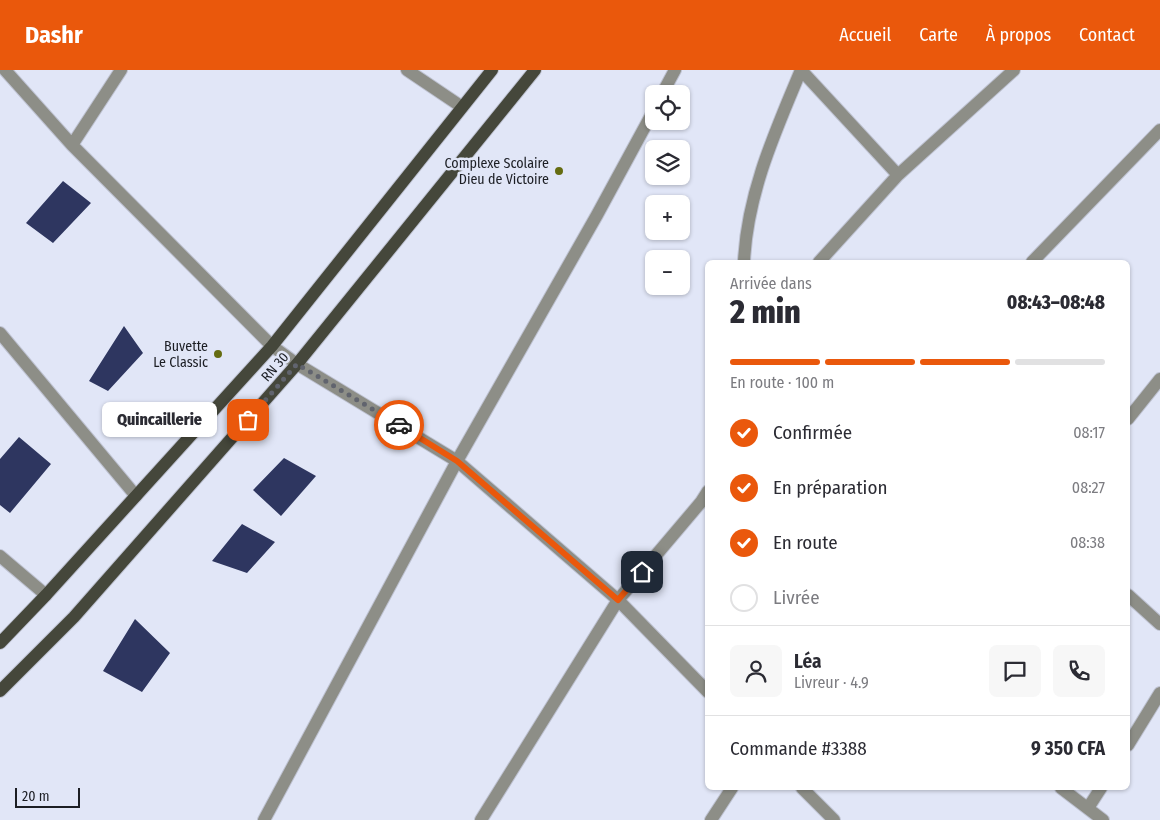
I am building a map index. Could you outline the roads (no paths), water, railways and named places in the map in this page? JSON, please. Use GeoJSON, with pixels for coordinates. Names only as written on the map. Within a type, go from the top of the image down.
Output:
{"type":"FeatureCollection","features":[{"type":"Feature","properties":{"kind":"main road","name":"RN 30"},"geometry":{"type":"LineString","coordinates":[[0,643],[46,595],[272,346],[492,70]]}},
{"type":"Feature","properties":{"kind":"main road","name":"RN 30"},"geometry":{"type":"LineString","coordinates":[[0,691],[74,617],[297,364],[535,70]]}},
{"type":"Feature","properties":{"kind":"street"},"geometry":{"type":"LineString","coordinates":[[5,70],[72,145],[272,346],[297,364],[457,461],[618,600],[705,689]]}},
{"type":"Feature","properties":{"kind":"street"},"geometry":{"type":"LineString","coordinates":[[72,145],[120,70]]}},
{"type":"Feature","properties":{"kind":"street"},"geometry":{"type":"LineString","coordinates":[[407,70],[462,107]]}},
{"type":"Feature","properties":{"kind":"street"},"geometry":{"type":"LineString","coordinates":[[667,85],[675,70]]}},
{"type":"Feature","properties":{"kind":"street"},"geometry":{"type":"LineString","coordinates":[[744,260],[753,198],[773,137],[801,70],[898,174]]}},
{"type":"Feature","properties":{"kind":"street"},"geometry":{"type":"LineString","coordinates":[[821,260],[898,174],[1014,70]]}},
{"type":"Feature","properties":{"kind":"street"},"geometry":{"type":"LineString","coordinates":[[264,820],[457,461],[592,224],[645,127]]}},
{"type":"Feature","properties":{"kind":"street"},"geometry":{"type":"LineString","coordinates":[[1034,260],[1160,130]]}},
{"type":"Feature","properties":{"kind":"street"},"geometry":{"type":"LineString","coordinates":[[0,333],[136,496]]}},
{"type":"Feature","properties":{"kind":"street"},"geometry":{"type":"LineString","coordinates":[[1130,416],[1160,379]]}},
{"type":"Feature","properties":{"kind":"street"},"geometry":{"type":"LineString","coordinates":[[481,820],[618,600],[705,500]]}},
{"type":"Feature","properties":{"kind":"street"},"geometry":{"type":"LineString","coordinates":[[0,556],[46,595]]}},
{"type":"Feature","properties":{"kind":"street"},"geometry":{"type":"LineString","coordinates":[[1130,597],[1160,624]]}},
{"type":"Feature","properties":{"kind":"street"},"geometry":{"type":"LineString","coordinates":[[1130,742],[1160,693]]}},
{"type":"Feature","properties":{"kind":"street"},"geometry":{"type":"LineString","coordinates":[[711,820],[731,790]]}},
{"type":"Feature","properties":{"kind":"street"},"geometry":{"type":"LineString","coordinates":[[804,790],[834,820]]}},
{"type":"Feature","properties":{"kind":"street"},"geometry":{"type":"LineString","coordinates":[[1064,790],[1102,820]]}},
{"type":"Feature","properties":{"kind":"street"},"geometry":{"type":"LineString","coordinates":[[1088,808],[1100,790]]}},
{"type":"Feature","properties":{"kind":"place","name":"Complexe Scolaire Dieu de Victoire"},"geometry":{"type":"Point","coordinates":[559,171]}},
{"type":"Feature","properties":{"kind":"place","name":"Buvette Le Classic"},"geometry":{"type":"Point","coordinates":[218,354]}},
{"type":"Feature","properties":{"kind":"place","name":"Quincaillerie"},"geometry":{"type":"Point","coordinates":[248,420]}}]}
